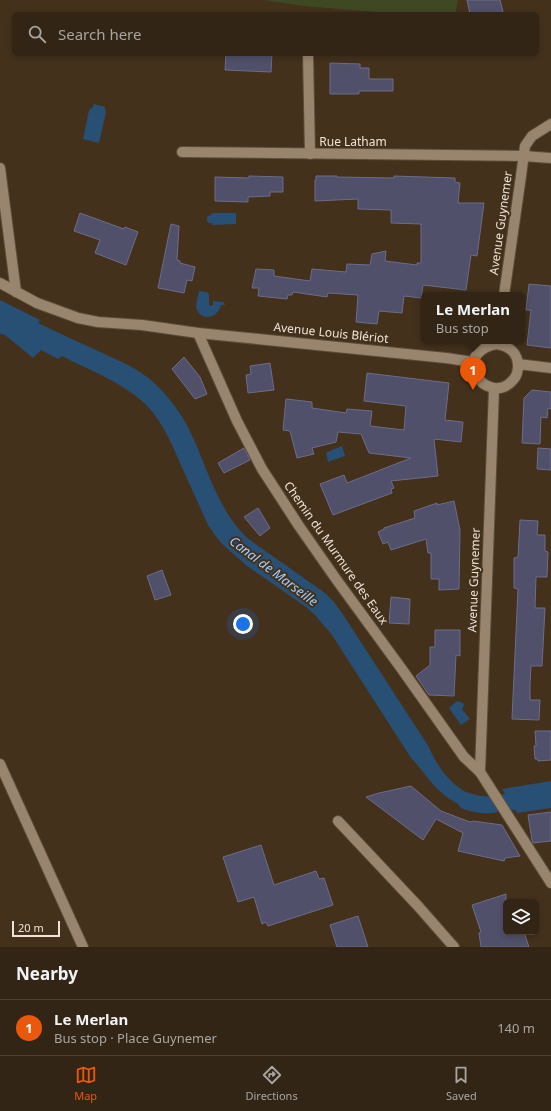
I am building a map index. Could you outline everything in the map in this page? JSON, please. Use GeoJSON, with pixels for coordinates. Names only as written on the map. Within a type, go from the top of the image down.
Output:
{"type":"FeatureCollection","features":[{"type":"Feature","properties":{"kind":"street"},"geometry":{"type":"LineString","coordinates":[[308,56],[310,154]]}},
{"type":"Feature","properties":{"kind":"street","name":"Avenue Guynemer"},"geometry":{"type":"LineString","coordinates":[[504,292],[525,146],[532,136],[551,124]]}},
{"type":"Feature","properties":{"kind":"street","name":"Rue Latham"},"geometry":{"type":"LineString","coordinates":[[182,152],[523,156],[551,158]]}},
{"type":"Feature","properties":{"kind":"street"},"geometry":{"type":"LineString","coordinates":[[0,168],[16,292]]}},
{"type":"Feature","properties":{"kind":"street","name":"Avenue Louis Blériot"},"geometry":{"type":"LineString","coordinates":[[0,283],[37,303],[78,318],[98,322],[142,325],[198,333],[473,362]]}},
{"type":"Feature","properties":{"kind":"street","name":"Chemin du Murmure des Eaux"},"geometry":{"type":"LineString","coordinates":[[198,333],[237,421],[262,469],[336,579],[464,757],[480,772],[551,883]]}},
{"type":"Feature","properties":{"kind":"street"},"geometry":{"type":"LineString","coordinates":[[494,344],[485,347],[480,351],[473,362],[474,371],[481,381],[494,389],[508,385],[514,380],[517,374],[518,364],[514,354],[510,349],[500,344]]}},
{"type":"Feature","properties":{"kind":"street"},"geometry":{"type":"LineString","coordinates":[[518,364],[551,368]]}},
{"type":"Feature","properties":{"kind":"street","name":"Avenue Guynemer"},"geometry":{"type":"LineString","coordinates":[[480,772],[494,389]]}},
{"type":"Feature","properties":{"kind":"street"},"geometry":{"type":"LineString","coordinates":[[0,764],[83,947]]}},
{"type":"Feature","properties":{"kind":"street"},"geometry":{"type":"LineString","coordinates":[[338,821],[418,906],[454,947]]}},
{"type":"Feature","properties":{"kind":"green space"},"geometry":{"type":"Polygon","coordinates":[[[264,0],[458,0],[455,12],[376,12],[303,6],[264,0]]]}},
{"type":"Feature","properties":{"kind":"water"},"geometry":{"type":"Polygon","coordinates":[[[94,104],[105,107],[106,112],[99,143],[83,139],[89,110],[94,104]]]}},
{"type":"Feature","properties":{"kind":"water"},"geometry":{"type":"Polygon","coordinates":[[[212,213],[236,213],[236,224],[212,225],[212,223],[207,221],[207,218],[212,213]]]}},
{"type":"Feature","properties":{"kind":"water"},"geometry":{"type":"Polygon","coordinates":[[[199,291],[207,292],[209,295],[209,305],[213,305],[213,301],[224,302],[225,305],[221,305],[216,314],[212,316],[208,317],[201,315],[196,307],[199,291]]]}},
{"type":"Feature","properties":{"kind":"water"},"geometry":{"type":"Polygon","coordinates":[[[0,300],[40,320],[38,323],[128,365],[147,377],[159,388],[171,401],[189,429],[220,501],[237,527],[247,538],[325,593],[334,602],[429,747],[444,773],[458,787],[475,796],[485,798],[490,812],[465,807],[457,803],[443,794],[428,779],[411,758],[332,635],[315,615],[306,607],[247,566],[222,544],[208,525],[167,434],[149,408],[133,394],[104,376],[62,356],[58,359],[41,350],[33,358],[5,335],[0,334],[0,300]]]}},
{"type":"Feature","properties":{"kind":"water"},"geometry":{"type":"Polygon","coordinates":[[[342,446],[345,456],[328,462],[326,453],[342,446]]]}},
{"type":"Feature","properties":{"kind":"water"},"geometry":{"type":"Polygon","coordinates":[[[457,701],[463,703],[464,705],[462,709],[470,719],[461,725],[449,708],[457,701]]]}},
{"type":"Feature","properties":{"kind":"water"},"geometry":{"type":"Polygon","coordinates":[[[551,781],[551,808],[517,813],[502,789],[551,781]]]}},
{"type":"Feature","properties":{"kind":"building"},"geometry":{"type":"Polygon","coordinates":[[[467,0],[500,0],[503,12],[470,12],[467,0]]]}},
{"type":"Feature","properties":{"kind":"building"},"geometry":{"type":"Polygon","coordinates":[[[226,56],[272,56],[271,72],[225,70],[226,56]]]}},
{"type":"Feature","properties":{"kind":"building"},"geometry":{"type":"Polygon","coordinates":[[[330,63],[360,64],[360,68],[369,68],[369,79],[393,79],[393,91],[359,91],[359,94],[330,94],[330,63]]]}},
{"type":"Feature","properties":{"kind":"building"},"geometry":{"type":"Polygon","coordinates":[[[249,176],[283,177],[283,192],[270,192],[270,196],[248,197],[248,202],[215,201],[215,177],[249,178],[249,176]]]}},
{"type":"Feature","properties":{"kind":"building"},"geometry":{"type":"Polygon","coordinates":[[[316,176],[455,178],[455,182],[460,183],[458,203],[484,203],[477,256],[471,255],[466,290],[423,285],[421,298],[404,296],[402,313],[379,311],[377,324],[356,322],[358,295],[328,293],[327,297],[293,292],[292,295],[288,295],[287,299],[258,296],[259,288],[252,288],[256,269],[274,270],[274,276],[310,281],[312,269],[346,272],[347,264],[370,265],[372,254],[386,251],[385,261],[417,265],[417,263],[421,263],[421,224],[391,223],[391,210],[358,209],[358,199],[315,201],[316,176]]]}},
{"type":"Feature","properties":{"kind":"building"},"geometry":{"type":"Polygon","coordinates":[[[80,213],[124,229],[125,227],[138,232],[126,265],[95,253],[100,240],[74,231],[80,213]]]}},
{"type":"Feature","properties":{"kind":"building"},"geometry":{"type":"Polygon","coordinates":[[[171,224],[179,226],[177,260],[180,261],[180,263],[195,267],[192,281],[187,280],[184,293],[158,288],[171,224]]]}},
{"type":"Feature","properties":{"kind":"building"},"geometry":{"type":"Polygon","coordinates":[[[529,284],[551,286],[551,348],[527,345],[531,310],[526,310],[529,284]]]}},
{"type":"Feature","properties":{"kind":"building"},"geometry":{"type":"Polygon","coordinates":[[[184,357],[200,377],[207,394],[195,399],[172,369],[184,357]]]}},
{"type":"Feature","properties":{"kind":"building"},"geometry":{"type":"Polygon","coordinates":[[[270,363],[274,390],[248,393],[246,375],[251,374],[250,366],[270,363]]]}},
{"type":"Feature","properties":{"kind":"building"},"geometry":{"type":"Polygon","coordinates":[[[367,373],[449,383],[445,420],[463,422],[461,442],[434,439],[438,476],[391,481],[394,488],[391,489],[392,493],[333,515],[320,484],[344,475],[347,483],[411,458],[369,453],[361,434],[338,432],[336,442],[312,448],[314,454],[297,458],[290,431],[283,430],[286,399],[312,402],[312,408],[346,413],[347,409],[372,411],[370,426],[404,430],[406,406],[364,401],[367,373]]]}},
{"type":"Feature","properties":{"kind":"building"},"geometry":{"type":"Polygon","coordinates":[[[532,390],[551,392],[551,409],[548,408],[547,418],[541,417],[540,444],[522,443],[524,398],[532,390]]]}},
{"type":"Feature","properties":{"kind":"building"},"geometry":{"type":"Polygon","coordinates":[[[244,448],[250,460],[224,473],[218,463],[244,448]]]}},
{"type":"Feature","properties":{"kind":"building"},"geometry":{"type":"Polygon","coordinates":[[[538,448],[551,449],[551,470],[537,469],[538,448]]]}},
{"type":"Feature","properties":{"kind":"building"},"geometry":{"type":"Polygon","coordinates":[[[454,501],[460,530],[459,589],[439,590],[439,579],[431,579],[431,553],[428,553],[426,539],[391,550],[388,542],[383,544],[378,532],[384,528],[415,518],[414,511],[437,503],[437,505],[454,501]]]}},
{"type":"Feature","properties":{"kind":"building"},"geometry":{"type":"Polygon","coordinates":[[[258,508],[270,528],[260,536],[244,517],[258,508]]]}},
{"type":"Feature","properties":{"kind":"building"},"geometry":{"type":"Polygon","coordinates":[[[520,520],[538,521],[537,535],[545,535],[545,551],[548,552],[547,577],[536,577],[535,608],[545,608],[542,666],[531,666],[530,684],[530,700],[540,700],[539,720],[512,719],[518,589],[514,588],[514,558],[518,557],[520,520]]]}},
{"type":"Feature","properties":{"kind":"building"},"geometry":{"type":"Polygon","coordinates":[[[162,570],[171,595],[155,600],[147,576],[162,570]]]}},
{"type":"Feature","properties":{"kind":"building"},"geometry":{"type":"Polygon","coordinates":[[[391,597],[410,599],[409,624],[389,623],[391,597]]]}},
{"type":"Feature","properties":{"kind":"building"},"geometry":{"type":"Polygon","coordinates":[[[435,630],[460,630],[460,656],[456,655],[454,696],[429,695],[416,676],[430,665],[430,647],[435,647],[435,630]]]}},
{"type":"Feature","properties":{"kind":"building"},"geometry":{"type":"Polygon","coordinates":[[[535,731],[551,731],[551,760],[538,761],[538,759],[535,759],[535,731]]]}},
{"type":"Feature","properties":{"kind":"building"},"geometry":{"type":"Polygon","coordinates":[[[411,786],[441,811],[470,822],[473,821],[502,825],[520,856],[505,858],[504,861],[458,851],[463,833],[436,819],[423,840],[366,797],[411,786]]]}},
{"type":"Feature","properties":{"kind":"building"},"geometry":{"type":"Polygon","coordinates":[[[551,812],[551,841],[533,843],[528,815],[551,812]]]}},
{"type":"Feature","properties":{"kind":"building"},"geometry":{"type":"Polygon","coordinates":[[[261,845],[274,885],[316,871],[319,879],[324,878],[333,905],[268,926],[266,922],[262,924],[254,897],[238,902],[223,857],[261,845]]]}},
{"type":"Feature","properties":{"kind":"building"},"geometry":{"type":"Polygon","coordinates":[[[506,894],[506,899],[503,899],[503,935],[525,935],[529,947],[481,947],[479,933],[481,932],[472,905],[506,894]]]}},
{"type":"Feature","properties":{"kind":"building"},"geometry":{"type":"Polygon","coordinates":[[[358,916],[368,947],[337,947],[330,925],[358,916]]]}},
{"type":"Feature","properties":{"kind":"waterway","name":"Canal de Marseille"},"geometry":{"type":"LineString","coordinates":[[466,801],[487,805],[551,796]]}},
{"type":"Feature","properties":{"kind":"place","name":"Le Merlan"},"geometry":{"type":"Point","coordinates":[473,390]}}]}
